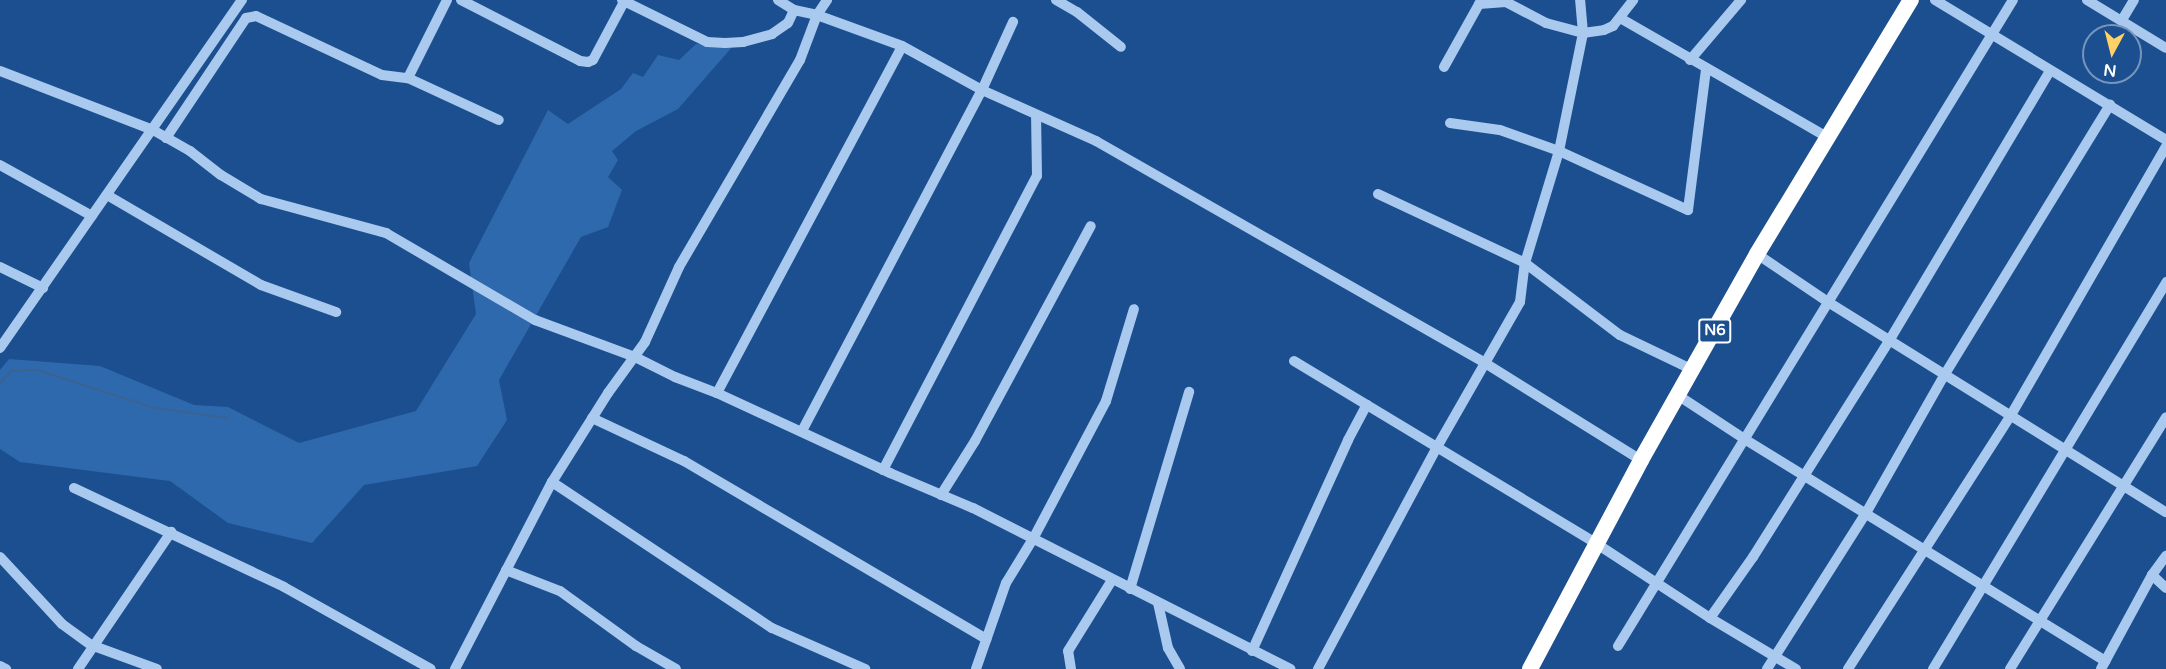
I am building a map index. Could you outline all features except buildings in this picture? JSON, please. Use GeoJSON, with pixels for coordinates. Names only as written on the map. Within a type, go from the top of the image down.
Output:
{"type":"FeatureCollection","features":[{"type":"Feature","properties":{"kind":"highway","name":"N6"},"geometry":{"type":"LineString","coordinates":[[1530,669],[1641,460],[1757,255],[1911,0]]}},
{"type":"Feature","properties":{"kind":"street"},"geometry":{"type":"LineString","coordinates":[[0,348],[242,0]]}},
{"type":"Feature","properties":{"kind":"street"},"geometry":{"type":"LineString","coordinates":[[408,78],[447,0]]}},
{"type":"Feature","properties":{"kind":"street"},"geometry":{"type":"LineString","coordinates":[[461,0],[588,63],[593,60],[624,0],[707,42],[743,42],[772,34],[788,23],[794,10]]}},
{"type":"Feature","properties":{"kind":"street"},"geometry":{"type":"LineString","coordinates":[[778,0],[794,10],[817,15],[902,46],[982,90],[1096,141],[1485,363],[1641,460]]}},
{"type":"Feature","properties":{"kind":"street"},"geometry":{"type":"LineString","coordinates":[[455,669],[552,482],[592,418],[645,342],[679,267],[800,60],[817,15],[827,0]]}},
{"type":"Feature","properties":{"kind":"street"},"geometry":{"type":"LineString","coordinates":[[1056,0],[1077,12],[1121,47]]}},
{"type":"Feature","properties":{"kind":"street"},"geometry":{"type":"LineString","coordinates":[[1318,669],[1437,447],[1520,302],[1525,263],[1559,151],[1583,33],[1580,0]]}},
{"type":"Feature","properties":{"kind":"street"},"geometry":{"type":"LineString","coordinates":[[1444,67],[1479,4],[1506,2],[1546,23],[1583,33],[1604,30],[1620,18],[1633,0]]}},
{"type":"Feature","properties":{"kind":"street"},"geometry":{"type":"LineString","coordinates":[[1690,60],[1741,0]]}},
{"type":"Feature","properties":{"kind":"street"},"geometry":{"type":"LineString","coordinates":[[1935,0],[2166,140]]}},
{"type":"Feature","properties":{"kind":"street"},"geometry":{"type":"LineString","coordinates":[[1618,646],[2013,0]]}},
{"type":"Feature","properties":{"kind":"street"},"geometry":{"type":"LineString","coordinates":[[2087,0],[2166,48]]}},
{"type":"Feature","properties":{"kind":"street"},"geometry":{"type":"LineString","coordinates":[[2122,20],[2134,0]]}},
{"type":"Feature","properties":{"kind":"street"},"geometry":{"type":"LineString","coordinates":[[166,138],[246,18],[256,16],[382,75],[408,78],[498,120]]}},
{"type":"Feature","properties":{"kind":"street"},"geometry":{"type":"LineString","coordinates":[[1620,18],[1706,70],[1827,137]]}},
{"type":"Feature","properties":{"kind":"street"},"geometry":{"type":"LineString","coordinates":[[802,431],[982,90],[1013,22]]}},
{"type":"Feature","properties":{"kind":"street"},"geometry":{"type":"LineString","coordinates":[[717,393],[902,46]]}},
{"type":"Feature","properties":{"kind":"street"},"geometry":{"type":"LineString","coordinates":[[1450,123],[1500,130],[1559,151],[1688,210],[1706,70]]}},
{"type":"Feature","properties":{"kind":"street"},"geometry":{"type":"LineString","coordinates":[[0,71],[153,130],[261,199],[386,233],[535,320],[635,357],[941,495],[1290,669]]}},
{"type":"Feature","properties":{"kind":"street"},"geometry":{"type":"LineString","coordinates":[[1710,618],[1753,557],[1889,341],[2050,71]]}},
{"type":"Feature","properties":{"kind":"street"},"geometry":{"type":"LineString","coordinates":[[1767,669],[1866,513],[1945,374],[2110,105]]}},
{"type":"Feature","properties":{"kind":"street"},"geometry":{"type":"LineString","coordinates":[[883,470],[1037,176],[1036,115]]}},
{"type":"Feature","properties":{"kind":"street"},"geometry":{"type":"LineString","coordinates":[[1848,669],[1923,548],[2011,415],[2166,147]]}},
{"type":"Feature","properties":{"kind":"street"},"geometry":{"type":"LineString","coordinates":[[0,165],[92,216]]}},
{"type":"Feature","properties":{"kind":"street"},"geometry":{"type":"LineString","coordinates":[[1378,194],[1525,263],[1620,335],[1693,370]]}},
{"type":"Feature","properties":{"kind":"street"},"geometry":{"type":"LineString","coordinates":[[107,195],[261,285],[336,312]]}},
{"type":"Feature","properties":{"kind":"street"},"geometry":{"type":"LineString","coordinates":[[941,495],[975,441],[1090,226]]}},
{"type":"Feature","properties":{"kind":"street"},"geometry":{"type":"LineString","coordinates":[[1757,255],[1828,303],[2166,512]]}},
{"type":"Feature","properties":{"kind":"street"},"geometry":{"type":"LineString","coordinates":[[0,267],[43,288]]}},
{"type":"Feature","properties":{"kind":"street"},"geometry":{"type":"LineString","coordinates":[[1933,669],[2166,282]]}},
{"type":"Feature","properties":{"kind":"street"},"geometry":{"type":"LineString","coordinates":[[976,669],[1006,583],[1033,539],[1106,401],[1134,309]]}},
{"type":"Feature","properties":{"kind":"street"},"geometry":{"type":"LineString","coordinates":[[1294,361],[1597,544],[1710,618],[1796,669]]}},
{"type":"Feature","properties":{"kind":"street"},"geometry":{"type":"LineString","coordinates":[[1130,589],[1189,392]]}},
{"type":"Feature","properties":{"kind":"street"},"geometry":{"type":"LineString","coordinates":[[1679,396],[1803,476],[2039,619],[2103,665],[2152,575],[2166,556]]}},
{"type":"Feature","properties":{"kind":"street"},"geometry":{"type":"LineString","coordinates":[[1252,651],[1348,440],[1367,405]]}},
{"type":"Feature","properties":{"kind":"street"},"geometry":{"type":"LineString","coordinates":[[2010,669],[2166,417]]}},
{"type":"Feature","properties":{"kind":"street"},"geometry":{"type":"LineString","coordinates":[[592,418],[684,461],[986,639]]}},
{"type":"Feature","properties":{"kind":"street"},"geometry":{"type":"LineString","coordinates":[[552,482],[772,628],[865,669]]}},
{"type":"Feature","properties":{"kind":"street"},"geometry":{"type":"LineString","coordinates":[[74,488],[284,587],[430,669]]}},
{"type":"Feature","properties":{"kind":"street"},"geometry":{"type":"LineString","coordinates":[[78,669],[91,645],[171,532]]}},
{"type":"Feature","properties":{"kind":"street"},"geometry":{"type":"LineString","coordinates":[[0,557],[62,624],[91,645],[157,669]]}},
{"type":"Feature","properties":{"kind":"street"},"geometry":{"type":"LineString","coordinates":[[506,570],[560,591],[636,646],[676,669]]}},
{"type":"Feature","properties":{"kind":"street"},"geometry":{"type":"LineString","coordinates":[[2152,575],[2166,588]]}},
{"type":"Feature","properties":{"kind":"street"},"geometry":{"type":"LineString","coordinates":[[1071,669],[1068,651],[1112,580]]}},
{"type":"Feature","properties":{"kind":"street"},"geometry":{"type":"LineString","coordinates":[[1158,603],[1168,648],[1180,669]]}},
{"type":"Feature","properties":{"kind":"street"},"geometry":{"type":"LineString","coordinates":[[0,666],[6,669]]}},
{"type":"Feature","properties":{"kind":"shaded area"},"geometry":{"type":"Polygon","coordinates":[[[696,44],[733,46],[678,109],[636,131],[612,151],[618,160],[608,177],[622,190],[608,227],[581,237],[499,380],[507,420],[477,466],[364,485],[312,543],[228,523],[170,481],[20,462],[0,449],[0,370],[9,359],[100,366],[194,405],[228,407],[299,443],[416,411],[476,314],[469,263],[548,110],[568,124],[621,89],[633,73],[643,77],[658,55],[679,60],[696,44]]]}},
{"type":"Feature","properties":{"kind":"waterway"},"geometry":{"type":"LineString","coordinates":[[0,383],[11,371],[37,370],[155,408],[228,418]]}}]}
